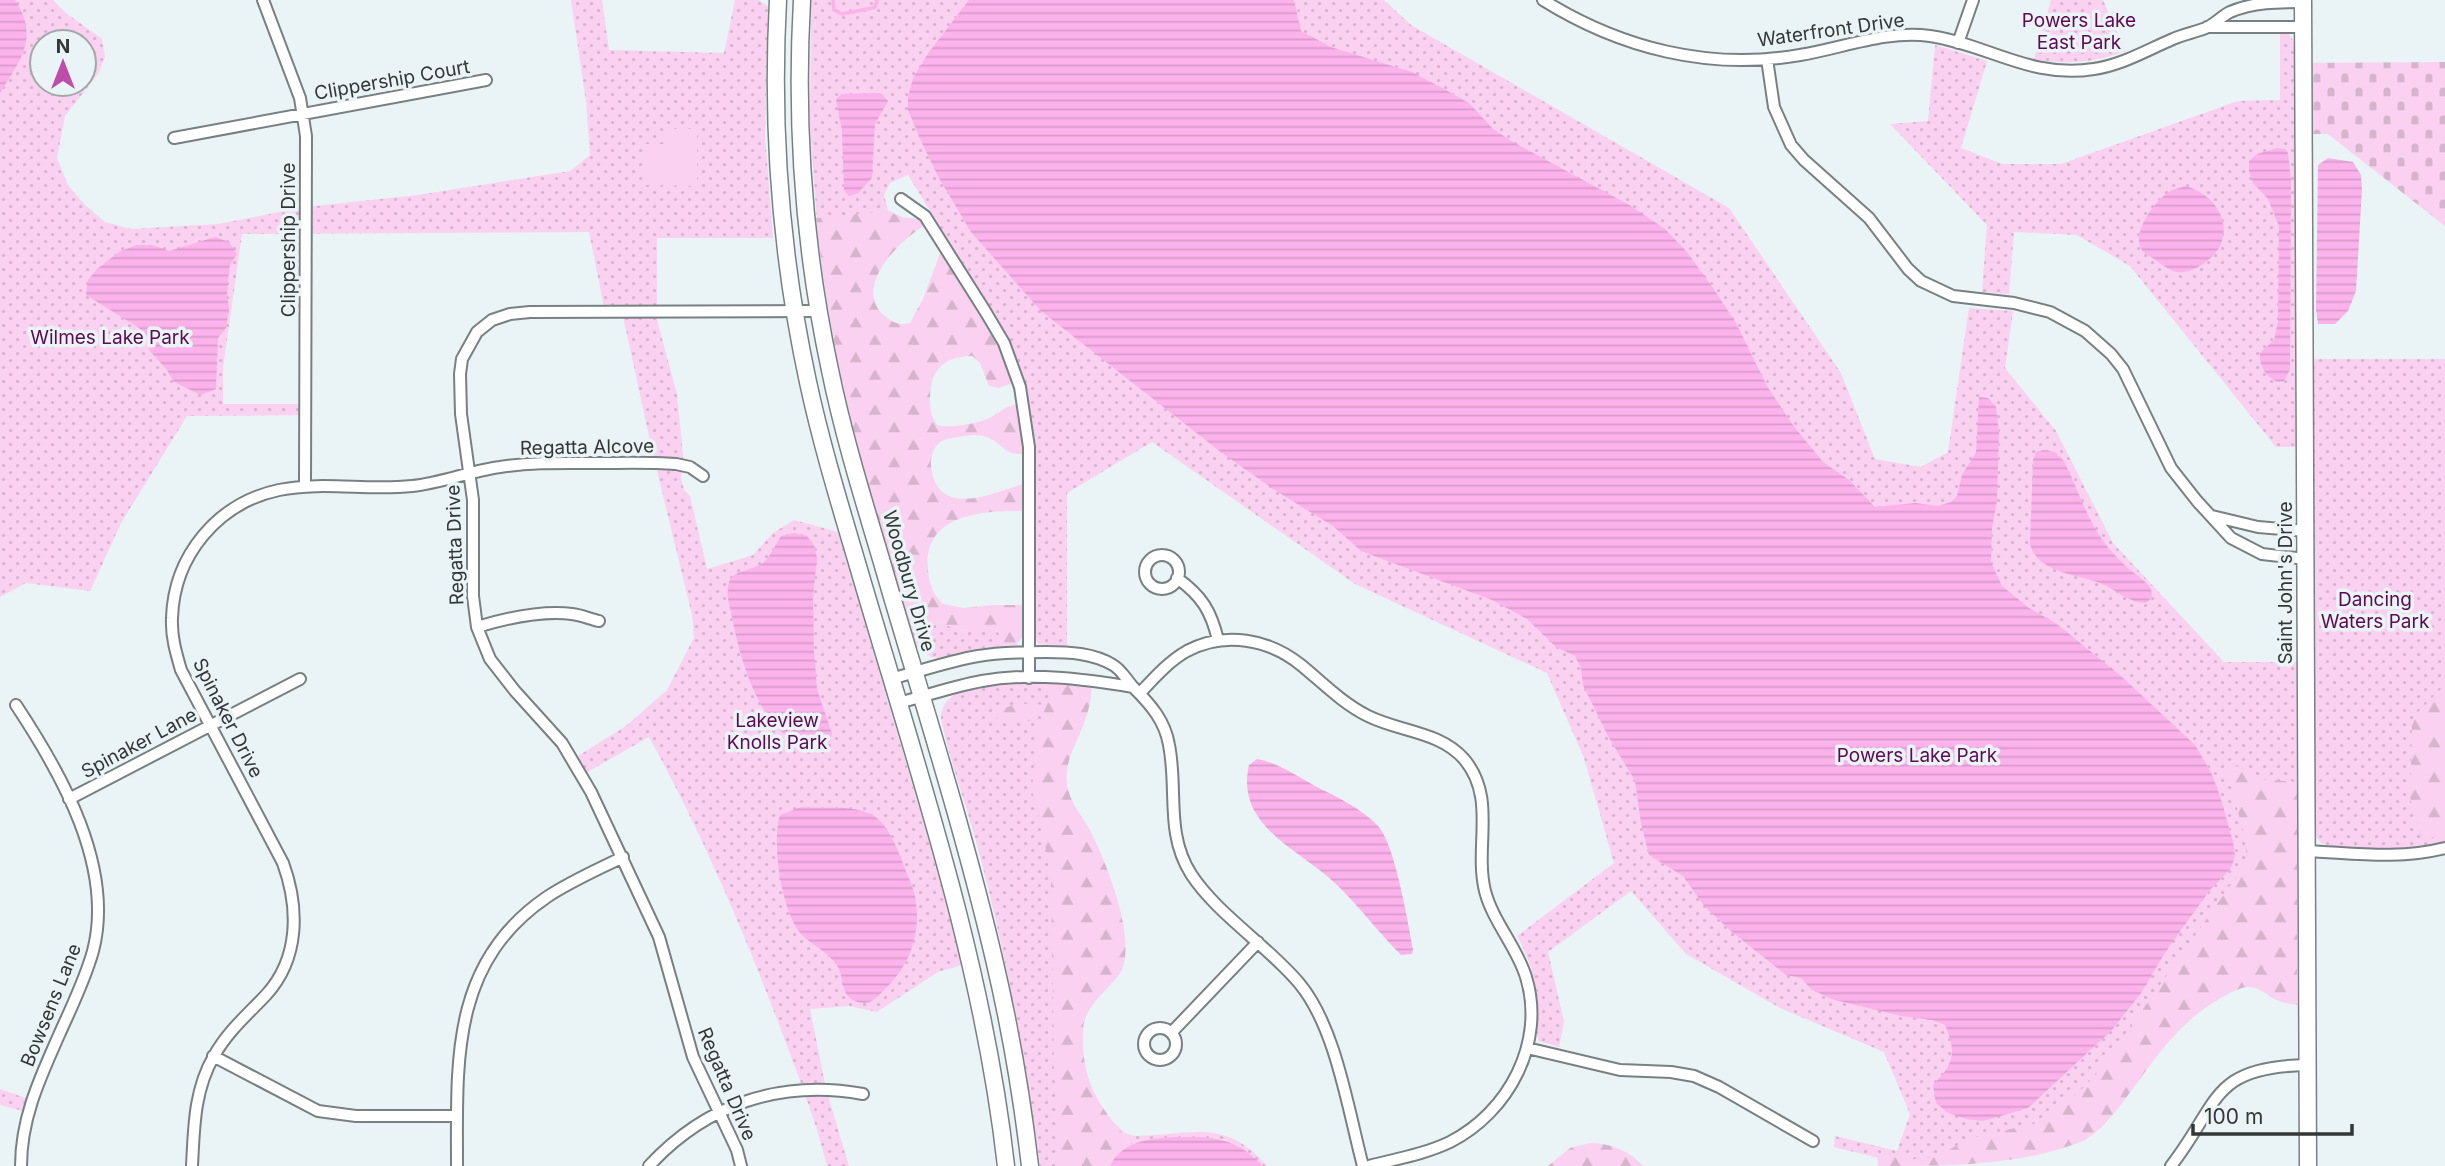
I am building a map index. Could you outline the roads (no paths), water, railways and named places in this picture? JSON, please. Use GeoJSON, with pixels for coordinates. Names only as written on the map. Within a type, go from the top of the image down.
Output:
{"type":"FeatureCollection","features":[{"type":"Feature","properties":{"kind":"main road"},"geometry":{"type":"LineString","coordinates":[[778,0],[777,154],[795,311],[822,442],[950,882],[971,964],[990,1059],[1006,1166]]}},
{"type":"Feature","properties":{"kind":"main road","name":"Woodbury Drive"},"geometry":{"type":"LineString","coordinates":[[802,0],[802,155],[807,227],[819,311],[847,441],[991,946],[1016,1065],[1030,1166]]}},
{"type":"Feature","properties":{"kind":"main road","name":"Saint John's Drive"},"geometry":{"type":"LineString","coordinates":[[2303,1],[2308,1166]]}},
{"type":"Feature","properties":{"kind":"street","name":"Clippership Drive"},"geometry":{"type":"LineString","coordinates":[[264,0],[304,114],[306,136],[305,487]]}},
{"type":"Feature","properties":{"kind":"street","name":"Waterfront Drive"},"geometry":{"type":"LineString","coordinates":[[1543,0],[1587,25],[1645,47],[1704,59],[1729,61],[1798,56],[1893,36],[1930,36],[2032,68],[2076,71],[2113,65],[2207,27],[2230,12],[2253,5],[2303,1]]}},
{"type":"Feature","properties":{"kind":"street"},"geometry":{"type":"LineString","coordinates":[[1958,43],[1973,0]]}},
{"type":"Feature","properties":{"kind":"street","name":"Waterfront Drive"},"geometry":{"type":"LineString","coordinates":[[2207,27],[2302,27]]}},
{"type":"Feature","properties":{"kind":"street"},"geometry":{"type":"LineString","coordinates":[[1767,59],[1774,107],[1791,145],[1869,218],[1908,269],[1921,281],[1953,296],[2014,303],[2069,320],[2099,342],[2123,369],[2171,468],[2231,538],[2262,554],[2306,559]]}},
{"type":"Feature","properties":{"kind":"street","name":"Clippership Court"},"geometry":{"type":"LineString","coordinates":[[174,138],[486,80]]}},
{"type":"Feature","properties":{"kind":"street"},"geometry":{"type":"LineString","coordinates":[[901,199],[926,217],[996,329],[1018,380],[1026,413],[1029,447],[1029,678]]}},
{"type":"Feature","properties":{"kind":"street","name":"Regatta Drive"},"geometry":{"type":"LineString","coordinates":[[741,1166],[737,1150],[690,1047],[659,937],[623,858],[577,765],[562,743],[490,659],[477,627],[473,596],[472,500],[463,440],[461,366],[468,345],[477,332],[492,320],[510,314],[819,311]]}},
{"type":"Feature","properties":{"kind":"street","name":"Regatta Alcove"},"geometry":{"type":"LineString","coordinates":[[469,472],[503,466],[553,463],[667,463],[686,465],[703,476]]}},
{"type":"Feature","properties":{"kind":"street","name":"Spinaker Drive"},"geometry":{"type":"LineString","coordinates":[[192,1166],[195,1110],[214,1056],[227,1035],[279,979],[293,940],[295,919],[290,881],[283,863],[181,670],[174,644],[172,620],[179,578],[189,554],[202,534],[233,508],[256,496],[305,487],[411,486],[469,472]]}},
{"type":"Feature","properties":{"kind":"street"},"geometry":{"type":"LineString","coordinates":[[2212,516],[2238,520],[2258,527],[2306,531]]}},
{"type":"Feature","properties":{"kind":"street"},"geometry":{"type":"LineString","coordinates":[[1177,578],[1197,594],[1205,605],[1213,618],[1218,640]]}},
{"type":"Feature","properties":{"kind":"street"},"geometry":{"type":"LineString","coordinates":[[477,627],[503,619],[538,614],[572,614],[599,621]]}},
{"type":"Feature","properties":{"kind":"street"},"geometry":{"type":"LineString","coordinates":[[1136,690],[1187,651],[1218,640],[1255,642],[1272,647],[1302,666],[1318,682],[1350,705],[1387,724],[1439,740],[1451,747],[1474,774],[1484,806],[1481,869],[1486,892],[1492,910],[1519,959],[1530,994],[1527,1048],[1504,1096],[1485,1118],[1470,1130],[1438,1147],[1369,1166]]}},
{"type":"Feature","properties":{"kind":"street"},"geometry":{"type":"LineString","coordinates":[[891,679],[977,656],[1029,652],[1072,653],[1100,659],[1118,668],[1156,712],[1168,740],[1173,824],[1182,856],[1193,876],[1204,891],[1300,984],[1323,1022],[1363,1166]]}},
{"type":"Feature","properties":{"kind":"street"},"geometry":{"type":"LineString","coordinates":[[898,703],[980,681],[1029,678],[1090,679],[1136,690]]}},
{"type":"Feature","properties":{"kind":"street","name":"Spinaker Lane"},"geometry":{"type":"LineString","coordinates":[[69,799],[300,679]]}},
{"type":"Feature","properties":{"kind":"street","name":"Bowsens Lane"},"geometry":{"type":"LineString","coordinates":[[16,705],[31,727],[84,831],[97,890],[93,952],[29,1107],[22,1136],[20,1166]]}},
{"type":"Feature","properties":{"kind":"street"},"geometry":{"type":"LineString","coordinates":[[2306,851],[2392,857],[2445,848]]}},
{"type":"Feature","properties":{"kind":"street"},"geometry":{"type":"LineString","coordinates":[[457,1166],[461,1035],[472,990],[496,947],[527,912],[548,897],[623,858]]}},
{"type":"Feature","properties":{"kind":"street"},"geometry":{"type":"LineString","coordinates":[[1172,1032],[1258,942]]}},
{"type":"Feature","properties":{"kind":"street"},"geometry":{"type":"LineString","coordinates":[[1527,1048],[1615,1069],[1694,1076],[1723,1088],[1813,1141]]}},
{"type":"Feature","properties":{"kind":"street"},"geometry":{"type":"LineString","coordinates":[[214,1056],[318,1111],[356,1116],[457,1116]]}},
{"type":"Feature","properties":{"kind":"street"},"geometry":{"type":"LineString","coordinates":[[2171,1166],[2210,1105],[2234,1082],[2267,1068],[2306,1065]]}},
{"type":"Feature","properties":{"kind":"street"},"geometry":{"type":"LineString","coordinates":[[649,1166],[678,1138],[720,1111],[760,1097],[810,1089],[836,1089],[863,1094]]}},
{"type":"Feature","properties":{"kind":"waterway"},"geometry":{"type":"LineString","coordinates":[[833,0],[834,10],[842,14],[875,7],[877,0]]}},
{"type":"Feature","properties":{"kind":"park label","name":"Powers Lake East Park"},"geometry":{"type":"Point","coordinates":[2079,31]}},
{"type":"Feature","properties":{"kind":"park label","name":"Wilmes Lake Park"},"geometry":{"type":"Point","coordinates":[110,337]}},
{"type":"Feature","properties":{"kind":"park label","name":"Dancing Waters Park"},"geometry":{"type":"Point","coordinates":[2375,610]}},
{"type":"Feature","properties":{"kind":"park label","name":"Lakeview Knolls Park"},"geometry":{"type":"Point","coordinates":[777,731]}},
{"type":"Feature","properties":{"kind":"park label","name":"Powers Lake Park"},"geometry":{"type":"Point","coordinates":[1917,755]}}]}
